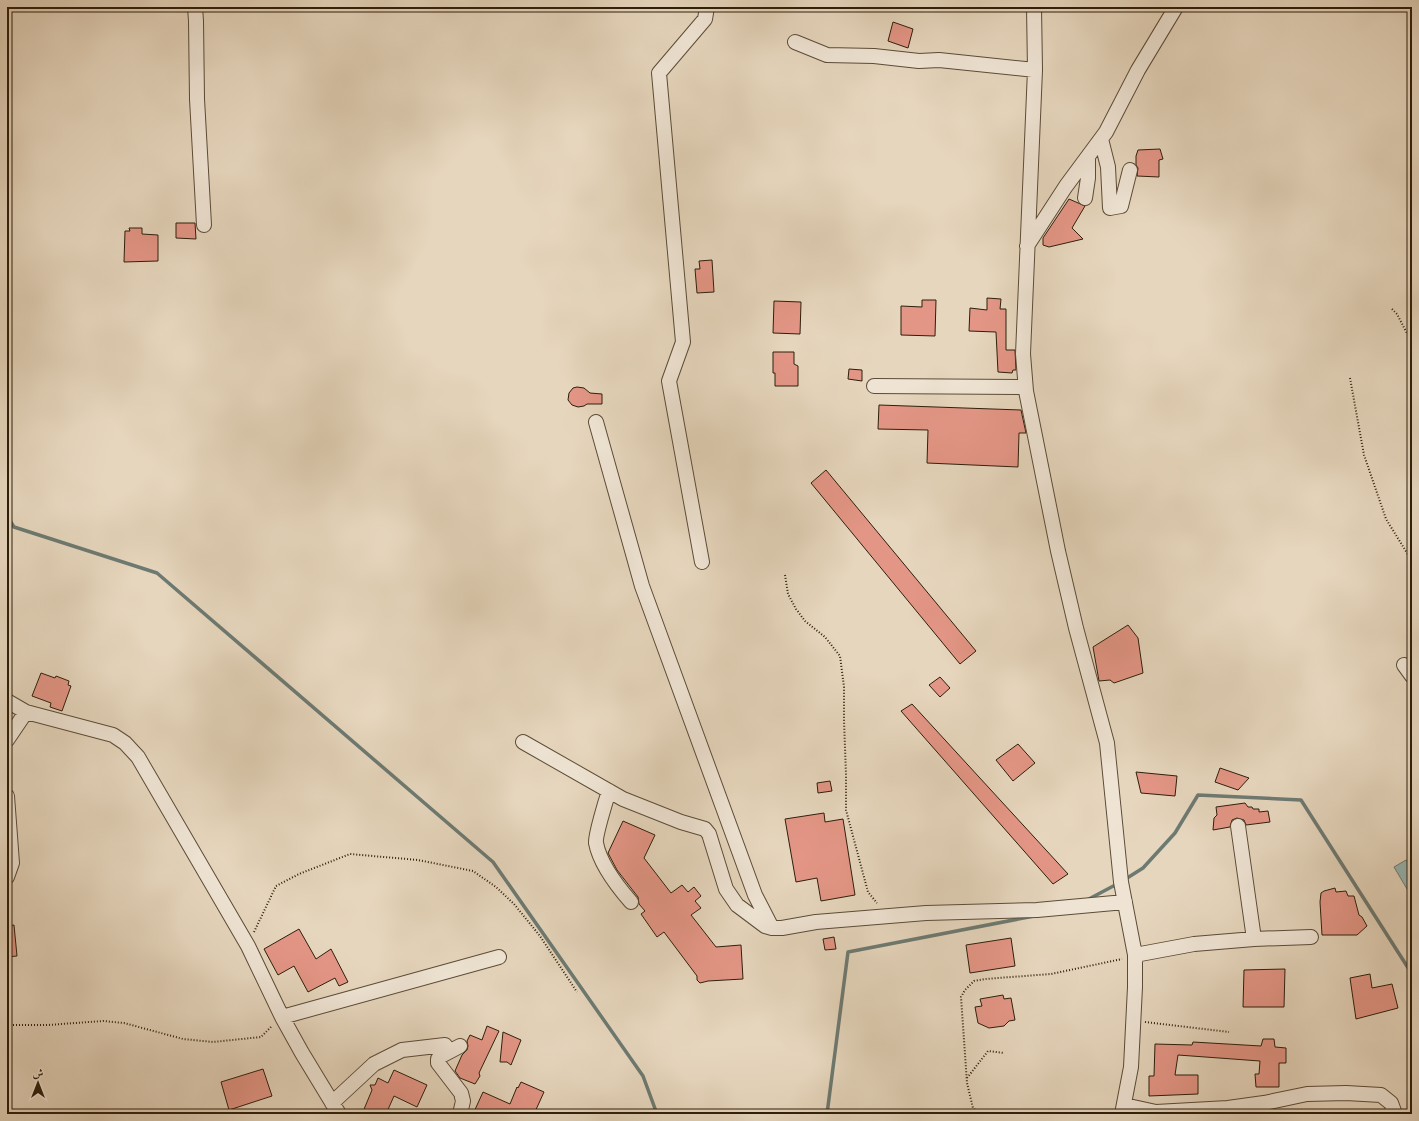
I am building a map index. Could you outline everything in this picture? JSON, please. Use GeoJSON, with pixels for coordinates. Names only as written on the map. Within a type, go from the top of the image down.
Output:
{"type":"FeatureCollection","features":[{"type":"Feature","properties":{"kind":"street"},"geometry":{"type":"LineString","coordinates":[[195,7],[197,99],[204,225]]}},
{"type":"Feature","properties":{"kind":"street"},"geometry":{"type":"LineString","coordinates":[[702,562],[669,381],[683,342],[659,73],[704,19],[707,7]]}},
{"type":"Feature","properties":{"kind":"street"},"geometry":{"type":"LineString","coordinates":[[1034,7],[1034,70],[1023,354],[1026,387],[1058,551],[1076,628],[1108,742],[1124,897],[1136,955],[1131,1067],[1123,1110],[1156,1112],[1228,1108],[1264,1103],[1307,1094],[1353,1093],[1381,1095],[1391,1103],[1395,1114]]}},
{"type":"Feature","properties":{"kind":"street"},"geometry":{"type":"LineString","coordinates":[[1026,247],[1066,186],[1106,132],[1138,70],[1176,7]]}},
{"type":"Feature","properties":{"kind":"street"},"geometry":{"type":"LineString","coordinates":[[795,42],[827,55],[874,56],[919,61],[939,60],[1034,70]]}},
{"type":"Feature","properties":{"kind":"street"},"geometry":{"type":"LineString","coordinates":[[1101,139],[1108,167],[1110,208],[1121,206],[1130,170]]}},
{"type":"Feature","properties":{"kind":"street"},"geometry":{"type":"LineString","coordinates":[[1085,198],[1088,178],[1088,157]]}},
{"type":"Feature","properties":{"kind":"street"},"geometry":{"type":"LineString","coordinates":[[874,386],[1026,387]]}},
{"type":"Feature","properties":{"kind":"street"},"geometry":{"type":"LineString","coordinates":[[596,422],[642,586],[755,895],[772,928]]}},
{"type":"Feature","properties":{"kind":"street"},"geometry":{"type":"LineString","coordinates":[[7,702],[26,712],[113,735],[126,742],[147,771],[175,822],[248,946],[282,1017],[335,1109],[374,1064],[402,1050],[445,1045]]}},
{"type":"Feature","properties":{"kind":"street"},"geometry":{"type":"LineString","coordinates":[[7,740],[26,712]]}},
{"type":"Feature","properties":{"kind":"street"},"geometry":{"type":"LineString","coordinates":[[524,742],[623,799],[681,822],[705,828],[710,834],[728,893],[737,905],[765,926],[772,928],[782,928],[816,922],[926,913],[1037,910],[1124,897]]}},
{"type":"Feature","properties":{"kind":"street"},"geometry":{"type":"LineString","coordinates":[[609,791],[596,842],[603,862],[615,884],[631,902]]}},
{"type":"Feature","properties":{"kind":"street"},"geometry":{"type":"LineString","coordinates":[[7,796],[12,863],[7,877]]}},
{"type":"Feature","properties":{"kind":"street"},"geometry":{"type":"LineString","coordinates":[[1238,826],[1254,939]]}},
{"type":"Feature","properties":{"kind":"street"},"geometry":{"type":"LineString","coordinates":[[1136,955],[1194,944],[1254,939],[1311,937]]}},
{"type":"Feature","properties":{"kind":"street"},"geometry":{"type":"LineString","coordinates":[[282,1017],[499,958]]}},
{"type":"Feature","properties":{"kind":"street"},"geometry":{"type":"LineString","coordinates":[[460,1046],[438,1059],[438,1063],[461,1093],[463,1101],[460,1114]]}},
{"type":"Feature","properties":{"kind":"path"},"geometry":{"type":"LineString","coordinates":[[1392,309],[1397,314],[1412,343]]}},
{"type":"Feature","properties":{"kind":"path"},"geometry":{"type":"LineString","coordinates":[[1350,378],[1367,462],[1386,519],[1412,562]]}},
{"type":"Feature","properties":{"kind":"path"},"geometry":{"type":"LineString","coordinates":[[785,574],[788,594],[796,609],[806,621],[825,636],[840,656],[844,687],[846,810],[868,892],[888,916]]}},
{"type":"Feature","properties":{"kind":"path"},"geometry":{"type":"LineString","coordinates":[[248,946],[276,886],[299,874],[350,854],[418,860],[473,871],[496,887],[514,904],[540,936],[577,992]]}},
{"type":"Feature","properties":{"kind":"path"},"geometry":{"type":"LineString","coordinates":[[979,1114],[972,1108],[967,1079],[961,997],[965,990],[974,981],[1051,974],[1136,955]]}},
{"type":"Feature","properties":{"kind":"path"},"geometry":{"type":"LineString","coordinates":[[7,1025],[48,1025],[103,1021],[124,1023],[182,1038],[213,1042],[261,1037],[282,1017]]}},
{"type":"Feature","properties":{"kind":"path"},"geometry":{"type":"LineString","coordinates":[[1134,1021],[1229,1032]]}},
{"type":"Feature","properties":{"kind":"path"},"geometry":{"type":"LineString","coordinates":[[967,1079],[988,1051],[1004,1053]]}},
{"type":"Feature","properties":{"kind":"water"},"geometry":{"type":"Polygon","coordinates":[[[1406,860],[1412,869],[1412,893],[1410,894],[1394,867],[1406,860]]]}},
{"type":"Feature","properties":{"kind":"building"},"geometry":{"type":"Polygon","coordinates":[[[893,22],[913,29],[908,48],[888,41],[893,22]]]}},
{"type":"Feature","properties":{"kind":"building"},"geometry":{"type":"Polygon","coordinates":[[[1160,149],[1163,159],[1159,160],[1159,177],[1137,176],[1138,168],[1136,165],[1136,156],[1138,150],[1160,149]]]}},
{"type":"Feature","properties":{"kind":"building"},"geometry":{"type":"Polygon","coordinates":[[[1069,199],[1085,206],[1072,228],[1083,239],[1049,247],[1043,245],[1043,238],[1069,199]]]}},
{"type":"Feature","properties":{"kind":"building"},"geometry":{"type":"Polygon","coordinates":[[[176,223],[195,223],[196,239],[176,238],[176,223]]]}},
{"type":"Feature","properties":{"kind":"building"},"geometry":{"type":"Polygon","coordinates":[[[129,228],[142,228],[142,234],[158,235],[158,261],[124,262],[125,231],[130,231],[129,228]]]}},
{"type":"Feature","properties":{"kind":"building"},"geometry":{"type":"Polygon","coordinates":[[[712,260],[714,292],[697,293],[695,269],[700,269],[699,261],[712,260]]]}},
{"type":"Feature","properties":{"kind":"building"},"geometry":{"type":"Polygon","coordinates":[[[987,298],[1001,299],[1000,309],[1006,309],[1006,350],[1015,350],[1016,370],[1013,370],[1012,373],[998,372],[996,332],[969,331],[970,308],[987,310],[987,298]]]}},
{"type":"Feature","properties":{"kind":"building"},"geometry":{"type":"Polygon","coordinates":[[[922,300],[936,300],[935,336],[901,335],[901,306],[922,307],[922,300]]]}},
{"type":"Feature","properties":{"kind":"building"},"geometry":{"type":"Polygon","coordinates":[[[774,301],[801,302],[800,334],[773,333],[774,301]]]}},
{"type":"Feature","properties":{"kind":"building"},"geometry":{"type":"Polygon","coordinates":[[[773,352],[794,352],[794,364],[798,366],[798,386],[775,386],[775,373],[773,373],[773,352]]]}},
{"type":"Feature","properties":{"kind":"building"},"geometry":{"type":"Polygon","coordinates":[[[849,369],[862,370],[862,381],[848,379],[849,369]]]}},
{"type":"Feature","properties":{"kind":"building"},"geometry":{"type":"Polygon","coordinates":[[[573,388],[584,388],[590,393],[602,394],[602,404],[587,404],[578,407],[572,405],[568,400],[569,393],[573,388]]]}},
{"type":"Feature","properties":{"kind":"building"},"geometry":{"type":"Polygon","coordinates":[[[879,405],[1021,410],[1026,433],[1019,433],[1018,467],[927,463],[928,430],[878,429],[879,405]]]}},
{"type":"Feature","properties":{"kind":"building"},"geometry":{"type":"Polygon","coordinates":[[[826,470],[976,651],[960,664],[811,483],[826,470]]]}},
{"type":"Feature","properties":{"kind":"building"},"geometry":{"type":"Polygon","coordinates":[[[1128,625],[1138,638],[1143,673],[1114,683],[1110,680],[1099,681],[1093,647],[1128,625]]]}},
{"type":"Feature","properties":{"kind":"building"},"geometry":{"type":"Polygon","coordinates":[[[41,673],[55,678],[56,676],[69,681],[68,685],[71,686],[62,711],[50,707],[51,703],[32,696],[41,673]]]}},
{"type":"Feature","properties":{"kind":"building"},"geometry":{"type":"Polygon","coordinates":[[[940,677],[950,688],[940,697],[929,685],[940,677]]]}},
{"type":"Feature","properties":{"kind":"building"},"geometry":{"type":"Polygon","coordinates":[[[912,704],[1068,874],[1053,884],[901,711],[912,704]]]}},
{"type":"Feature","properties":{"kind":"building"},"geometry":{"type":"Polygon","coordinates":[[[1018,744],[1035,763],[1013,781],[996,760],[1018,744]]]}},
{"type":"Feature","properties":{"kind":"building"},"geometry":{"type":"Polygon","coordinates":[[[1220,768],[1249,778],[1238,790],[1215,782],[1220,768]]]}},
{"type":"Feature","properties":{"kind":"building"},"geometry":{"type":"Polygon","coordinates":[[[1136,772],[1177,776],[1175,796],[1141,793],[1136,772]]]}},
{"type":"Feature","properties":{"kind":"building"},"geometry":{"type":"Polygon","coordinates":[[[830,781],[832,791],[818,793],[817,783],[830,781]]]}},
{"type":"Feature","properties":{"kind":"building"},"geometry":{"type":"Polygon","coordinates":[[[1245,803],[1248,807],[1259,809],[1259,812],[1268,811],[1270,822],[1246,825],[1244,820],[1237,818],[1232,820],[1230,827],[1213,830],[1214,818],[1217,815],[1216,807],[1245,803]]]}},
{"type":"Feature","properties":{"kind":"building"},"geometry":{"type":"Polygon","coordinates":[[[824,813],[825,822],[843,819],[855,895],[821,901],[817,878],[796,882],[785,819],[824,813]]]}},
{"type":"Feature","properties":{"kind":"building"},"geometry":{"type":"Polygon","coordinates":[[[623,821],[655,835],[644,858],[671,893],[682,885],[688,892],[694,887],[701,896],[695,901],[701,908],[691,915],[716,947],[741,945],[743,979],[708,981],[700,983],[697,980],[697,976],[664,932],[657,937],[641,914],[645,911],[639,904],[638,897],[617,870],[608,853],[623,821]]]}},
{"type":"Feature","properties":{"kind":"building"},"geometry":{"type":"Polygon","coordinates":[[[1335,888],[1336,892],[1346,891],[1348,896],[1354,896],[1359,915],[1362,917],[1367,926],[1357,935],[1322,935],[1320,902],[1321,893],[1335,888]]]}},
{"type":"Feature","properties":{"kind":"building"},"geometry":{"type":"Polygon","coordinates":[[[14,925],[17,956],[7,957],[7,926],[14,925]]]}},
{"type":"Feature","properties":{"kind":"building"},"geometry":{"type":"Polygon","coordinates":[[[299,929],[316,959],[331,949],[348,982],[339,986],[335,978],[308,992],[294,966],[278,975],[264,949],[299,929]]]}},
{"type":"Feature","properties":{"kind":"building"},"geometry":{"type":"Polygon","coordinates":[[[834,937],[836,949],[825,950],[823,939],[834,937]]]}},
{"type":"Feature","properties":{"kind":"building"},"geometry":{"type":"Polygon","coordinates":[[[1011,938],[1015,966],[970,973],[966,945],[1011,938]]]}},
{"type":"Feature","properties":{"kind":"building"},"geometry":{"type":"Polygon","coordinates":[[[1285,969],[1284,1007],[1243,1007],[1244,970],[1285,969]]]}},
{"type":"Feature","properties":{"kind":"building"},"geometry":{"type":"Polygon","coordinates":[[[1370,974],[1372,988],[1392,984],[1398,1008],[1356,1019],[1350,978],[1370,974]]]}},
{"type":"Feature","properties":{"kind":"building"},"geometry":{"type":"Polygon","coordinates":[[[1003,995],[1004,999],[1011,998],[1015,1020],[1009,1021],[1004,1026],[989,1028],[978,1023],[975,1007],[982,1006],[980,999],[1003,995]]]}},
{"type":"Feature","properties":{"kind":"building"},"geometry":{"type":"Polygon","coordinates":[[[487,1026],[499,1031],[479,1073],[480,1076],[475,1084],[460,1078],[455,1071],[462,1055],[467,1050],[467,1041],[470,1035],[482,1040],[487,1026]]]}},
{"type":"Feature","properties":{"kind":"building"},"geometry":{"type":"Polygon","coordinates":[[[503,1032],[521,1040],[511,1065],[507,1062],[500,1062],[503,1032]]]}},
{"type":"Feature","properties":{"kind":"building"},"geometry":{"type":"Polygon","coordinates":[[[1263,1039],[1274,1039],[1275,1047],[1286,1048],[1286,1063],[1279,1063],[1279,1087],[1256,1087],[1255,1074],[1259,1074],[1260,1061],[1178,1055],[1175,1075],[1198,1075],[1198,1094],[1149,1096],[1149,1076],[1154,1076],[1155,1044],[1192,1045],[1193,1042],[1261,1046],[1263,1039]]]}},
{"type":"Feature","properties":{"kind":"building"},"geometry":{"type":"Polygon","coordinates":[[[263,1069],[272,1096],[229,1110],[221,1082],[263,1069]]]}},
{"type":"Feature","properties":{"kind":"building"},"geometry":{"type":"Polygon","coordinates":[[[394,1070],[427,1085],[417,1107],[394,1096],[386,1114],[362,1114],[372,1090],[370,1085],[375,1085],[378,1078],[388,1083],[394,1070]]]}},
{"type":"Feature","properties":{"kind":"building"},"geometry":{"type":"Polygon","coordinates":[[[521,1082],[544,1092],[534,1114],[473,1114],[483,1092],[510,1104],[517,1087],[518,1088],[521,1082]]]}},
{"type":"Feature","properties":{"kind":"waterway"},"geometry":{"type":"LineString","coordinates":[[7,516],[14,527],[157,573],[493,862],[643,1076],[657,1114]]}},
{"type":"Feature","properties":{"kind":"waterway"},"geometry":{"type":"LineString","coordinates":[[1124,880],[1143,868],[1175,833],[1198,795],[1301,800],[1412,974]]}},
{"type":"Feature","properties":{"kind":"waterway"},"geometry":{"type":"LineString","coordinates":[[1087,900],[1119,883]]}},
{"type":"Feature","properties":{"kind":"waterway"},"geometry":{"type":"LineString","coordinates":[[827,1114],[848,952],[1034,916]]}}]}
